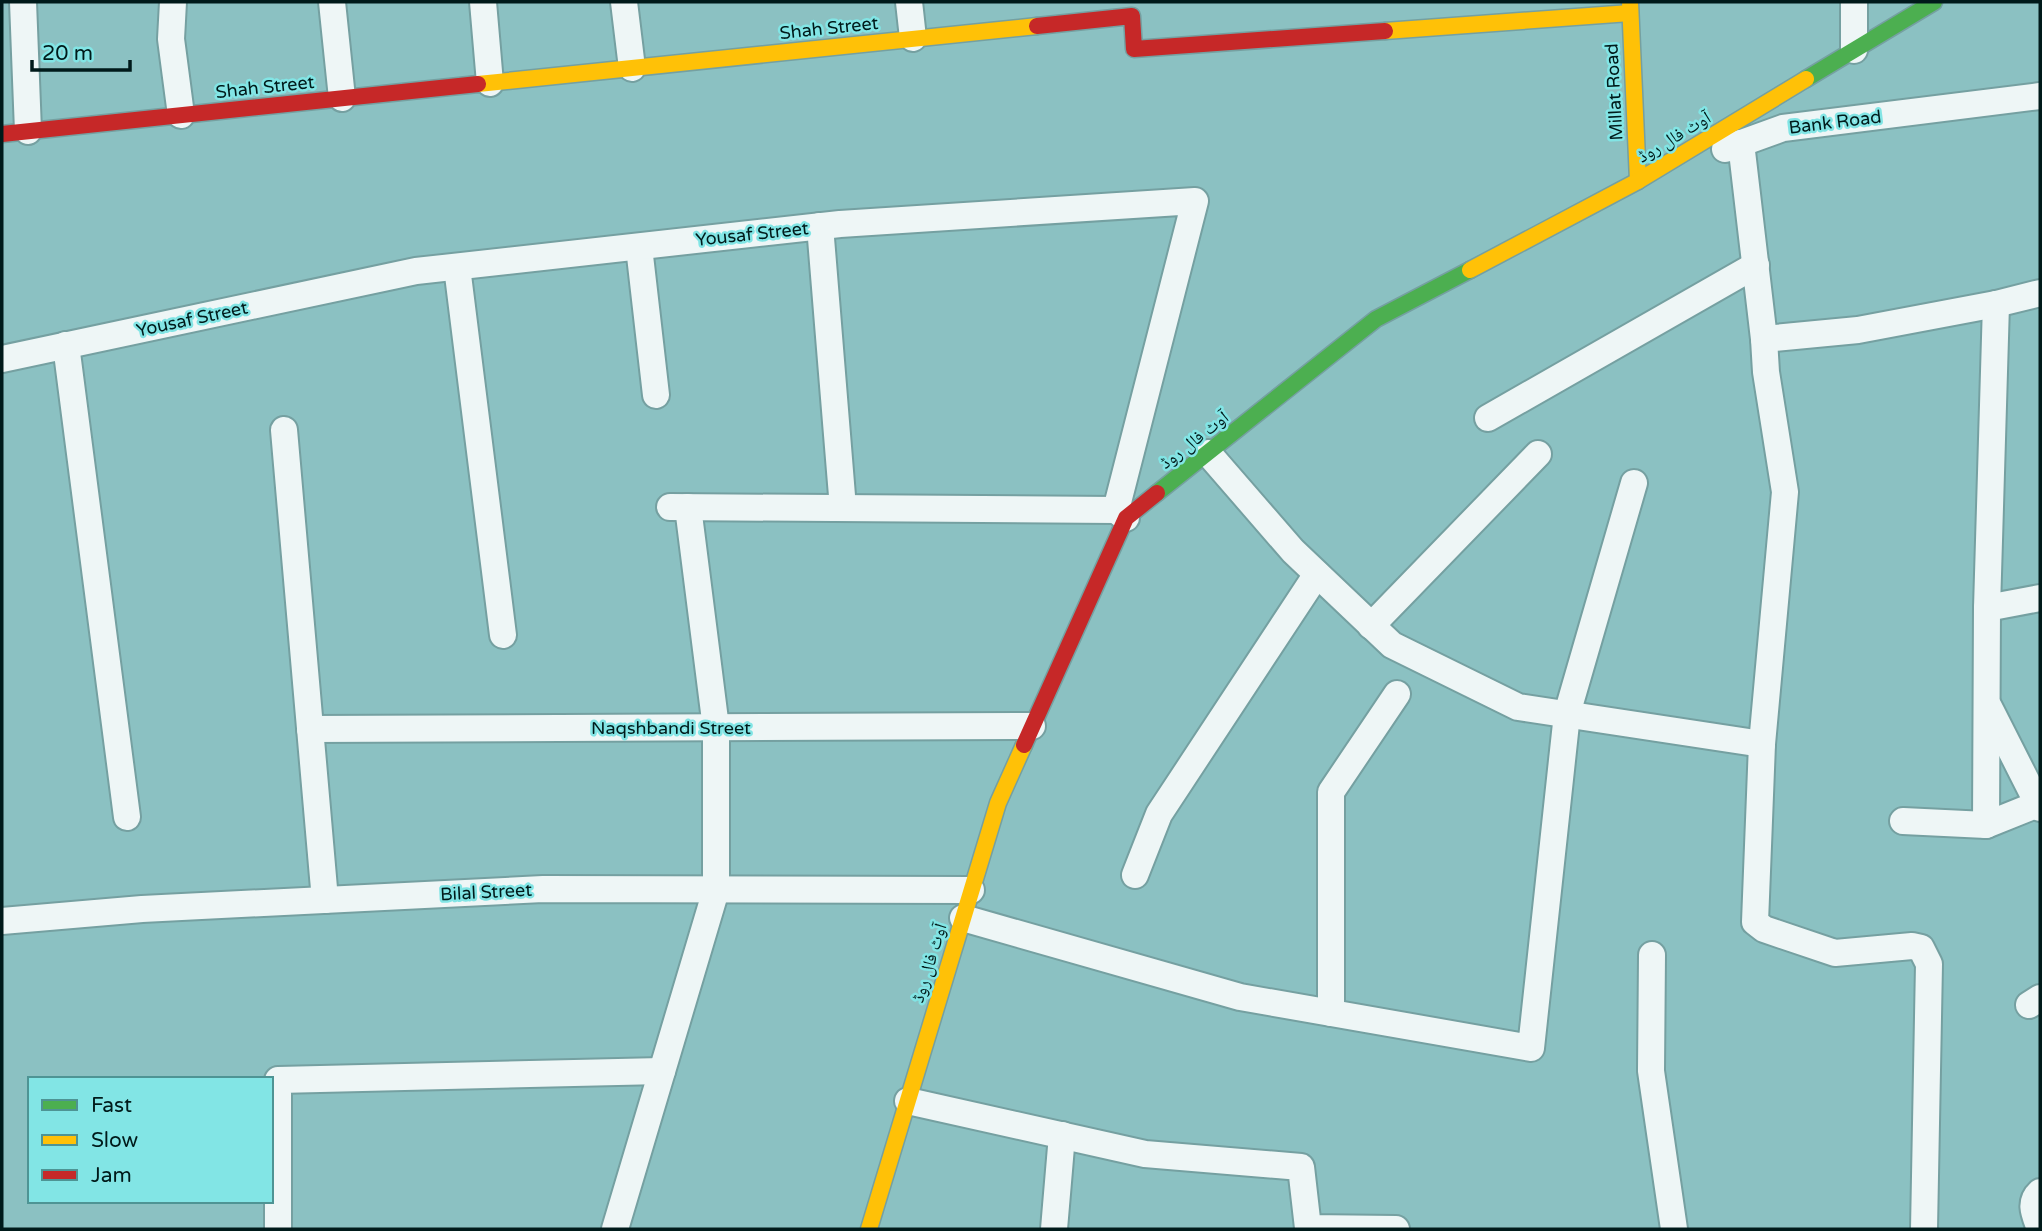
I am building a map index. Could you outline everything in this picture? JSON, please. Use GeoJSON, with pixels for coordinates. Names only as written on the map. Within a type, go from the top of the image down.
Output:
{"type":"FeatureCollection","features":[{"type":"Feature","properties":{"kind":"street"},"geometry":{"type":"LineString","coordinates":[[23,2],[28,131]]}},
{"type":"Feature","properties":{"kind":"street"},"geometry":{"type":"LineString","coordinates":[[173,2],[171,38],[181,115]]}},
{"type":"Feature","properties":{"kind":"street"},"geometry":{"type":"LineString","coordinates":[[332,2],[342,98]]}},
{"type":"Feature","properties":{"kind":"street"},"geometry":{"type":"LineString","coordinates":[[483,2],[490,83]]}},
{"type":"Feature","properties":{"kind":"street"},"geometry":{"type":"LineString","coordinates":[[624,2],[632,68]]}},
{"type":"Feature","properties":{"kind":"street"},"geometry":{"type":"LineString","coordinates":[[909,2],[913,38]]}},
{"type":"Feature","properties":{"kind":"street"},"geometry":{"type":"LineString","coordinates":[[1854,2],[1854,50]]}},
{"type":"Feature","properties":{"kind":"street","name":"آوٹ فال روڈ"},"geometry":{"type":"LineString","coordinates":[[869,1229],[998,803],[1121,514],[1208,453],[1376,320],[1638,181],[1934,2]]}},
{"type":"Feature","properties":{"kind":"street","name":"Shah Street"},"geometry":{"type":"LineString","coordinates":[[2,134],[913,38],[1116,9],[1132,16],[1134,50],[1630,7]]}},
{"type":"Feature","properties":{"kind":"street","name":"Millat Road"},"geometry":{"type":"LineString","coordinates":[[1630,7],[1638,181]]}},
{"type":"Feature","properties":{"kind":"street","name":"Bank Road"},"geometry":{"type":"LineString","coordinates":[[1638,181],[1783,128],[2040,96]]}},
{"type":"Feature","properties":{"kind":"street"},"geometry":{"type":"LineString","coordinates":[[1741,143],[1766,372],[1785,492],[1762,744],[1755,922],[1763,929],[1835,953],[1921,947],[1929,964],[1924,1229]]}},
{"type":"Feature","properties":{"kind":"street","name":"Yousaf Street"},"geometry":{"type":"LineString","coordinates":[[2,359],[416,271],[820,226],[1195,201],[1121,514]]}},
{"type":"Feature","properties":{"kind":"street"},"geometry":{"type":"LineString","coordinates":[[820,226],[843,508]]}},
{"type":"Feature","properties":{"kind":"street"},"geometry":{"type":"LineString","coordinates":[[639,247],[656,396]]}},
{"type":"Feature","properties":{"kind":"street"},"geometry":{"type":"LineString","coordinates":[[1488,418],[1756,265]]}},
{"type":"Feature","properties":{"kind":"street"},"geometry":{"type":"LineString","coordinates":[[457,267],[503,635]]}},
{"type":"Feature","properties":{"kind":"street"},"geometry":{"type":"LineString","coordinates":[[1764,339],[1857,330],[2040,293]]}},
{"type":"Feature","properties":{"kind":"street"},"geometry":{"type":"LineString","coordinates":[[1986,825],[1987,608],[1996,304]]}},
{"type":"Feature","properties":{"kind":"street"},"geometry":{"type":"LineString","coordinates":[[66,345],[127,817]]}},
{"type":"Feature","properties":{"kind":"street"},"geometry":{"type":"LineString","coordinates":[[284,430],[325,900]]}},
{"type":"Feature","properties":{"kind":"street"},"geometry":{"type":"LineString","coordinates":[[1208,453],[1293,551],[1392,645],[1518,707],[1762,744]]}},
{"type":"Feature","properties":{"kind":"street"},"geometry":{"type":"LineString","coordinates":[[1371,625],[1538,454]]}},
{"type":"Feature","properties":{"kind":"street"},"geometry":{"type":"LineString","coordinates":[[963,918],[1240,997],[1531,1048],[1567,714],[1634,483]]}},
{"type":"Feature","properties":{"kind":"street"},"geometry":{"type":"LineString","coordinates":[[615,1229],[716,890],[716,728],[679,507],[1121,514]]}},
{"type":"Feature","properties":{"kind":"street"},"geometry":{"type":"LineString","coordinates":[[1135,875],[1159,814],[1317,574]]}},
{"type":"Feature","properties":{"kind":"street"},"geometry":{"type":"LineString","coordinates":[[1987,608],[2040,598]]}},
{"type":"Feature","properties":{"kind":"street"},"geometry":{"type":"LineString","coordinates":[[1331,1013],[1331,792],[1397,694]]}},
{"type":"Feature","properties":{"kind":"street"},"geometry":{"type":"LineString","coordinates":[[1903,821],[1986,825],[2039,806],[1987,703]]}},
{"type":"Feature","properties":{"kind":"street","name":"Naqshbandi Street"},"geometry":{"type":"LineString","coordinates":[[310,729],[1032,726]]}},
{"type":"Feature","properties":{"kind":"street","name":"Bilal Street"},"geometry":{"type":"LineString","coordinates":[[2,920],[142,909],[543,889],[971,890]]}},
{"type":"Feature","properties":{"kind":"street"},"geometry":{"type":"LineString","coordinates":[[1652,955],[1651,1071],[1674,1229]]}},
{"type":"Feature","properties":{"kind":"street"},"geometry":{"type":"LineString","coordinates":[[278,1229],[278,1080],[662,1071]]}},
{"type":"Feature","properties":{"kind":"street"},"geometry":{"type":"LineString","coordinates":[[908,1101],[1145,1154],[1301,1167],[1308,1228],[1396,1229]]}},
{"type":"Feature","properties":{"kind":"street"},"geometry":{"type":"LineString","coordinates":[[1054,1229],[1062,1135]]}},
{"type":"Feature","properties":{"kind":"street"},"geometry":{"type":"LineString","coordinates":[[2040,1192],[2032,1206],[2040,1228]]}},
{"type":"Feature","properties":{"kind":"traffic: fast"},"geometry":{"type":"LineString","coordinates":[[1806,79],[1934,2]]}},
{"type":"Feature","properties":{"kind":"traffic: fast"},"geometry":{"type":"LineString","coordinates":[[1157,493],[1376,319],[1470,270]]}},
{"type":"Feature","properties":{"kind":"traffic: slow"},"geometry":{"type":"LineString","coordinates":[[1630,2],[1638,181]]}},
{"type":"Feature","properties":{"kind":"traffic: slow"},"geometry":{"type":"LineString","coordinates":[[1385,31],[1630,13]]}},
{"type":"Feature","properties":{"kind":"traffic: slow"},"geometry":{"type":"LineString","coordinates":[[478,84],[1037,26]]}},
{"type":"Feature","properties":{"kind":"traffic: slow"},"geometry":{"type":"LineString","coordinates":[[1470,270],[1638,181],[1806,79]]}},
{"type":"Feature","properties":{"kind":"traffic: slow"},"geometry":{"type":"LineString","coordinates":[[869,1229],[998,803],[1024,745]]}},
{"type":"Feature","properties":{"kind":"traffic: jam"},"geometry":{"type":"LineString","coordinates":[[1037,26],[1132,16],[1134,49],[1385,31]]}},
{"type":"Feature","properties":{"kind":"traffic: jam"},"geometry":{"type":"LineString","coordinates":[[2,134],[478,84]]}},
{"type":"Feature","properties":{"kind":"traffic: jam"},"geometry":{"type":"LineString","coordinates":[[1024,745],[1126,518],[1157,493]]}}]}
